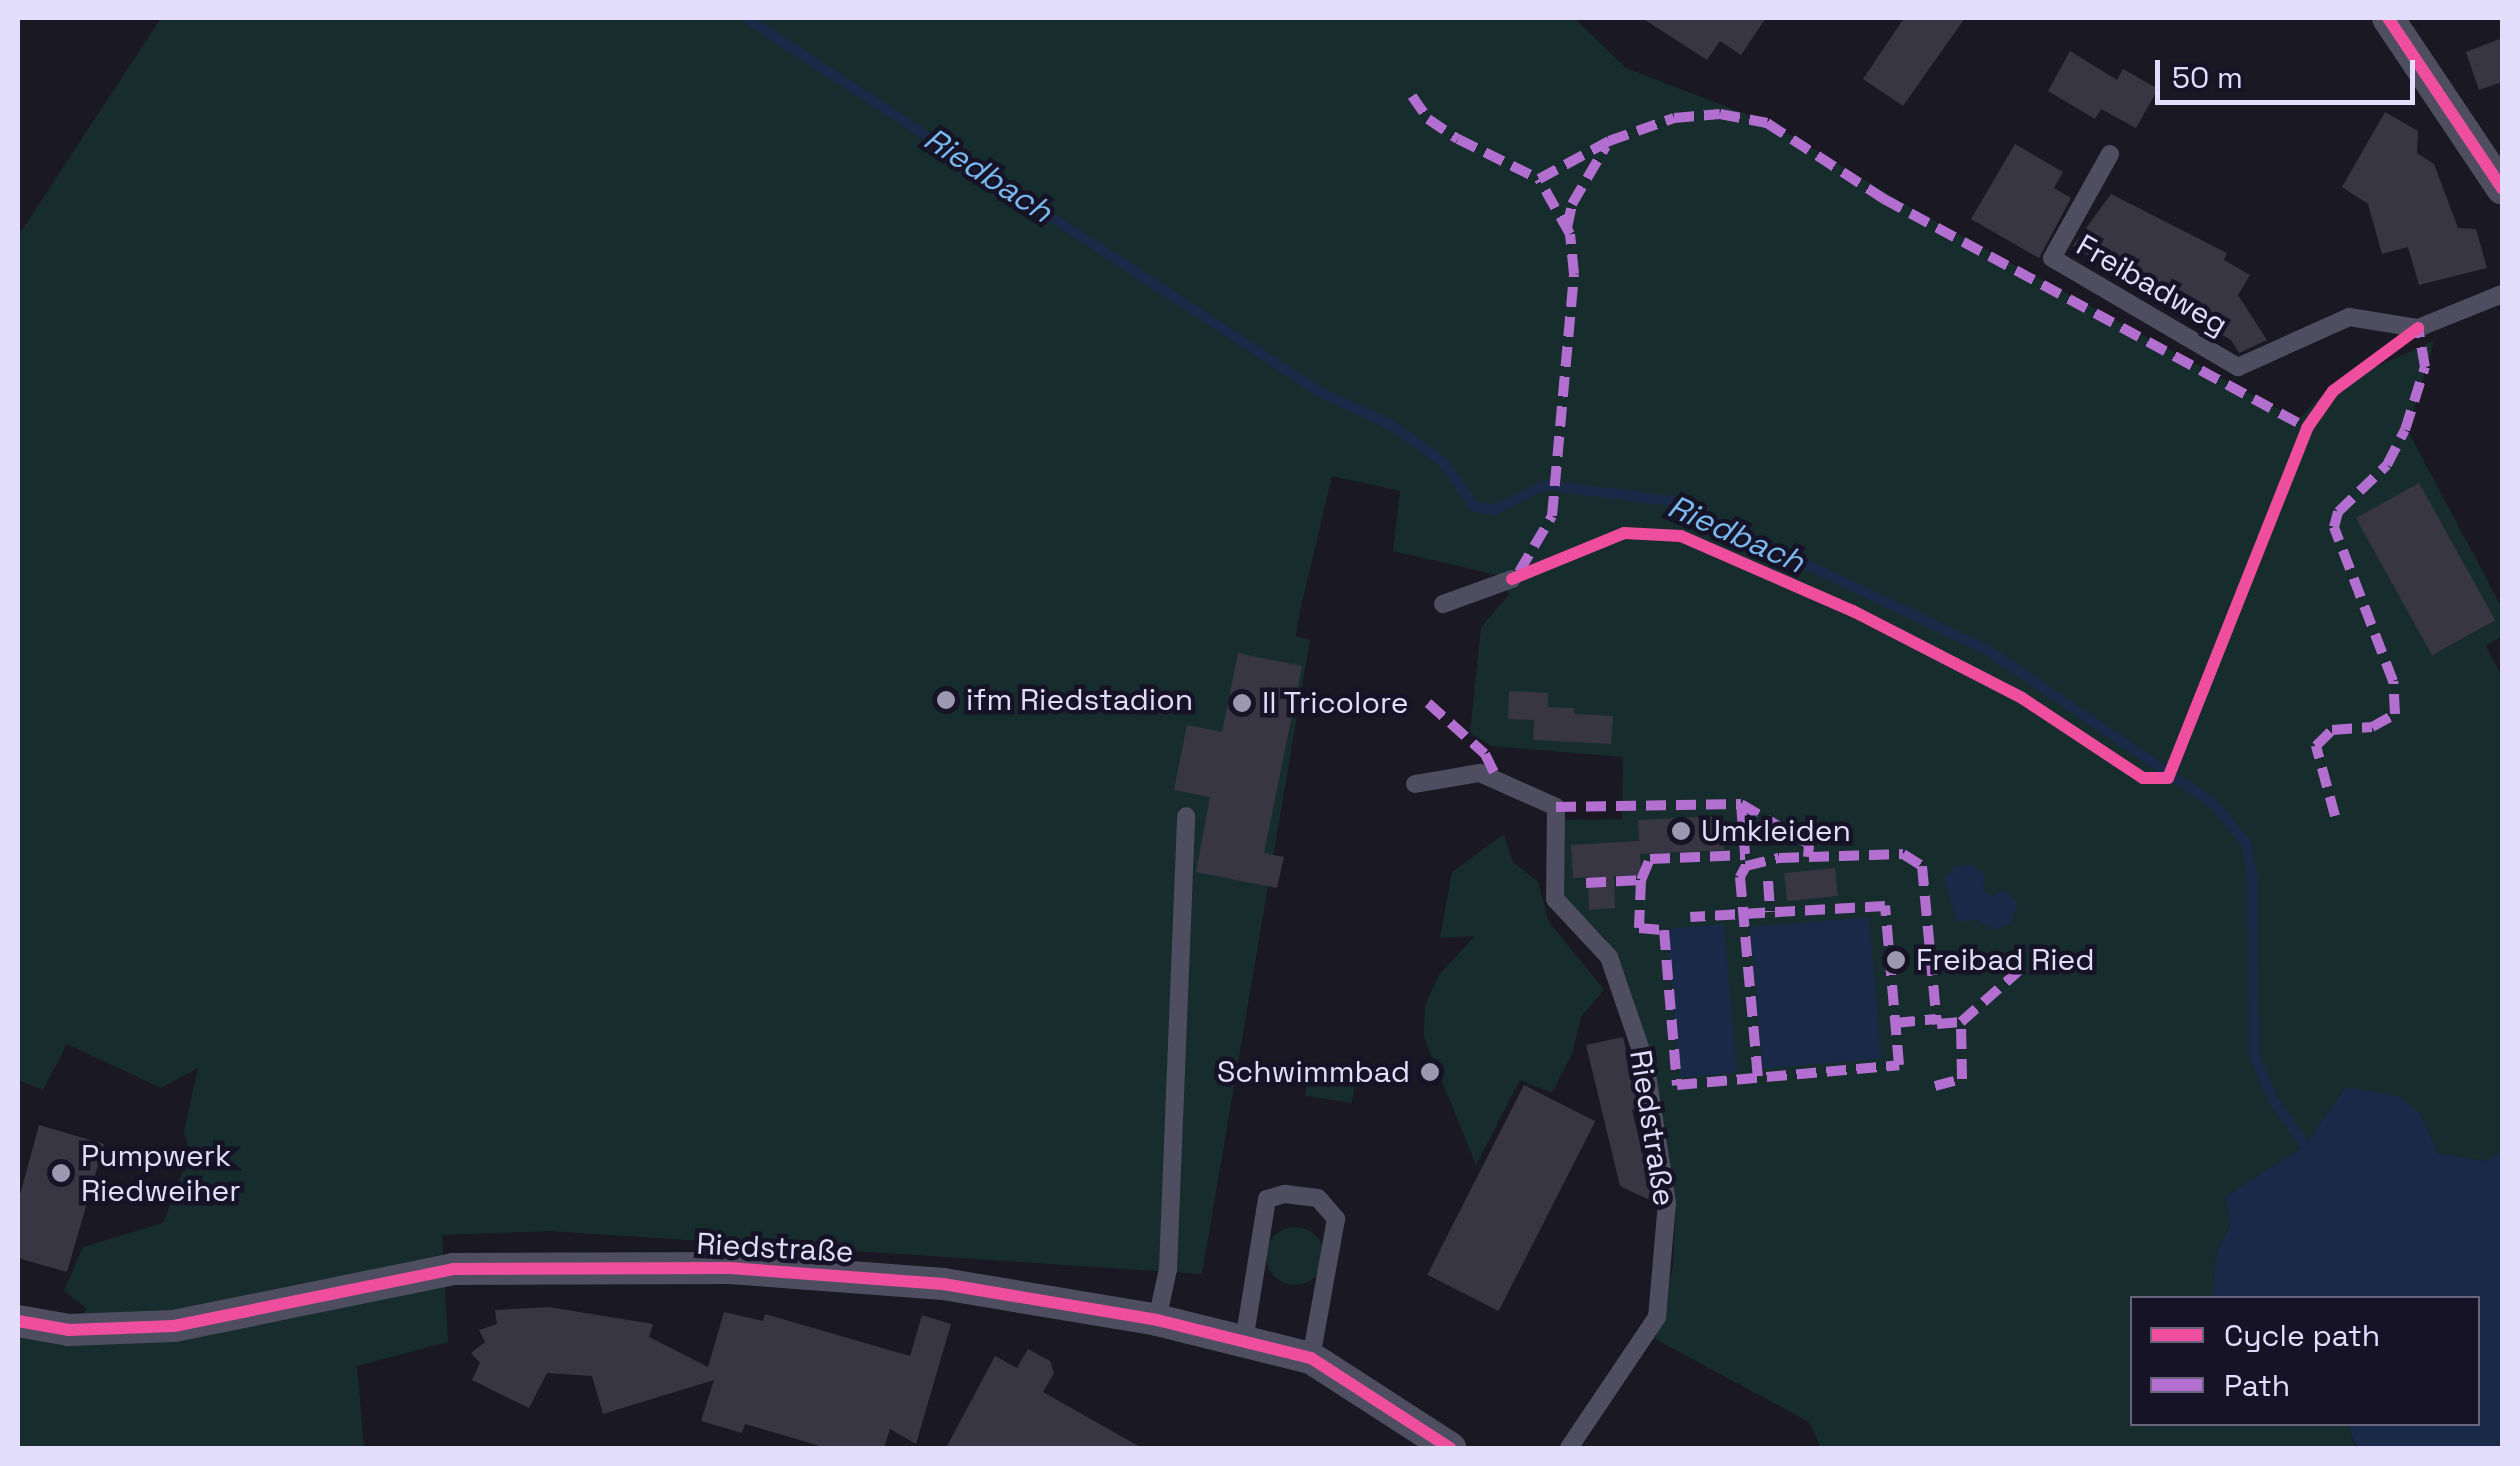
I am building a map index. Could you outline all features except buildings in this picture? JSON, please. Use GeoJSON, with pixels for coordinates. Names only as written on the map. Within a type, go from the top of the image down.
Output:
{"type":"FeatureCollection","features":[{"type":"Feature","properties":{"kind":"street"},"geometry":{"type":"LineString","coordinates":[[2388,18],[2502,188]]}},
{"type":"Feature","properties":{"kind":"street","name":"Riedstraße"},"geometry":{"type":"LineString","coordinates":[[18,1320],[69,1330],[174,1326],[452,1269],[730,1268],[943,1284],[1158,1320],[1311,1358],[1450,1448]]}},
{"type":"Feature","properties":{"kind":"lane","name":"Freibadweg"},"geometry":{"type":"LineString","coordinates":[[2110,154],[2052,258],[2238,367],[2349,317],[2418,328],[2502,294]]}},
{"type":"Feature","properties":{"kind":"lane"},"geometry":{"type":"LineString","coordinates":[[1443,604],[1512,579]]}},
{"type":"Feature","properties":{"kind":"lane","name":"Riedstraße"},"geometry":{"type":"LineString","coordinates":[[1415,784],[1480,773],[1556,808],[1555,899],[1596,940],[1619,981],[1645,1062],[1667,1204],[1658,1317],[1569,1448]]}},
{"type":"Feature","properties":{"kind":"lane"},"geometry":{"type":"LineString","coordinates":[[1158,1320],[1168,1269],[1186,816]]}},
{"type":"Feature","properties":{"kind":"lane"},"geometry":{"type":"LineString","coordinates":[[1244,1341],[1267,1199],[1286,1194],[1318,1198],[1336,1219],[1311,1358]]}},
{"type":"Feature","properties":{"kind":"green space"},"geometry":{"type":"Polygon","coordinates":[[[161,18],[1574,18],[1626,68],[1774,125],[1914,210],[2298,420],[2330,387],[2434,341],[2408,431],[2502,608],[2502,636],[2486,646],[2502,677],[2502,1151],[2487,1161],[2439,1154],[2420,1113],[2346,1087],[2304,1146],[2225,1197],[2230,1225],[2216,1255],[2213,1296],[2130,1296],[2130,1426],[2348,1426],[2356,1448],[1821,1448],[1809,1422],[1655,1339],[1673,1266],[1676,1201],[1651,1056],[1628,983],[1605,938],[1561,894],[1561,820],[1622,819],[1623,757],[1492,746],[1470,733],[1481,627],[1509,595],[1502,576],[1393,551],[1400,491],[1332,476],[1298,620],[1296,636],[1310,640],[1202,1274],[550,1231],[442,1235],[448,1342],[357,1366],[364,1448],[18,1448],[18,1335],[74,1345],[86,1308],[64,1291],[83,1247],[163,1223],[190,1153],[184,1132],[198,1068],[161,1088],[67,1044],[43,1090],[18,1080],[18,236],[161,18]]]}},
{"type":"Feature","properties":{"kind":"green space"},"geometry":{"type":"Polygon","coordinates":[[[1504,834],[1513,862],[1538,882],[1549,922],[1604,990],[1581,1017],[1572,1054],[1552,1093],[1520,1080],[1476,1165],[1424,1037],[1425,1006],[1439,975],[1475,936],[1440,938],[1452,872],[1504,834]]]}},
{"type":"Feature","properties":{"kind":"green space"},"geometry":{"type":"Polygon","coordinates":[[[1310,1066],[1356,1073],[1352,1103],[1305,1096],[1310,1066]]]}},
{"type":"Feature","properties":{"kind":"green space"},"geometry":{"type":"Polygon","coordinates":[[[1295,1227],[1316,1235],[1324,1256],[1316,1277],[1295,1285],[1274,1277],[1266,1256],[1274,1235],[1295,1227]]]}},
{"type":"Feature","properties":{"kind":"water"},"geometry":{"type":"Polygon","coordinates":[[[1973,865],[1985,876],[1982,890],[1993,896],[2003,890],[2018,903],[2011,923],[1995,930],[1977,920],[1957,922],[1944,879],[1955,866],[1973,865]]]}},
{"type":"Feature","properties":{"kind":"water"},"geometry":{"type":"Polygon","coordinates":[[[1869,917],[1881,1058],[1763,1069],[1750,927],[1869,917]]]}},
{"type":"Feature","properties":{"kind":"water"},"geometry":{"type":"Polygon","coordinates":[[[1724,924],[1737,1072],[1680,1077],[1667,929],[1724,924]]]}},
{"type":"Feature","properties":{"kind":"water"},"geometry":{"type":"Polygon","coordinates":[[[2346,1087],[2400,1097],[2420,1113],[2439,1154],[2486,1161],[2502,1151],[2502,1448],[2357,1448],[2348,1426],[2480,1426],[2480,1296],[2213,1296],[2216,1255],[2230,1225],[2225,1197],[2304,1146],[2346,1087]]]}},
{"type":"Feature","properties":{"kind":"waterway","name":"Riedbach"},"geometry":{"type":"LineString","coordinates":[[746,18],[1320,392],[1391,425],[1443,462],[1474,506],[1494,510],[1545,485],[1672,501],[1989,651],[2213,803],[2246,843],[2252,874],[2254,1055],[2273,1100],[2311,1153]]}},
{"type":"Feature","properties":{"kind":"marked path"},"geometry":{"type":"LineString","coordinates":[[1412,96],[1428,119],[1458,139],[1539,179],[1609,141],[1674,118],[1720,114],[1767,123],[1884,199],[2307,428]]}},
{"type":"Feature","properties":{"kind":"marked path"},"geometry":{"type":"LineString","coordinates":[[1567,228],[1572,204],[1606,146]]}},
{"type":"Feature","properties":{"kind":"marked path"},"geometry":{"type":"LineString","coordinates":[[1519,572],[1552,516],[1574,274],[1570,234],[1539,179]]}},
{"type":"Feature","properties":{"kind":"marked path"},"geometry":{"type":"LineString","coordinates":[[2335,816],[2316,746],[2332,730],[2372,727],[2395,714],[2393,681],[2334,527],[2338,512],[2387,465],[2405,430],[2425,367],[2418,328],[2414,331]]}},
{"type":"Feature","properties":{"kind":"marked path"},"geometry":{"type":"LineString","coordinates":[[1428,703],[1485,754],[1497,779]]}},
{"type":"Feature","properties":{"kind":"marked path"},"geometry":{"type":"LineString","coordinates":[[1741,804],[1746,866],[1740,877],[1758,1077]]}},
{"type":"Feature","properties":{"kind":"marked path"},"geometry":{"type":"LineString","coordinates":[[1556,807],[1741,804],[1809,844],[1808,857]]}},
{"type":"Feature","properties":{"kind":"marked path"},"geometry":{"type":"LineString","coordinates":[[1746,866],[1779,858],[1903,854],[1922,866],[1937,1024],[1961,1022]]}},
{"type":"Feature","properties":{"kind":"marked path"},"geometry":{"type":"LineString","coordinates":[[1641,880],[1650,859],[1745,855]]}},
{"type":"Feature","properties":{"kind":"marked path"},"geometry":{"type":"LineString","coordinates":[[1586,883],[1641,880],[1639,928],[1664,930],[1677,1085],[1899,1065],[1885,906],[1690,917]]}},
{"type":"Feature","properties":{"kind":"marked path"},"geometry":{"type":"LineString","coordinates":[[1768,881],[1770,912]]}},
{"type":"Feature","properties":{"kind":"marked path"},"geometry":{"type":"LineString","coordinates":[[1935,1086],[1962,1079],[1961,1022],[2022,968]]}},
{"type":"Feature","properties":{"kind":"marked path"},"geometry":{"type":"LineString","coordinates":[[1895,1023],[1936,1019]]}},
{"type":"Feature","properties":{"kind":"cycle path"},"geometry":{"type":"LineString","coordinates":[[2388,18],[2502,188]]}},
{"type":"Feature","properties":{"kind":"cycle path"},"geometry":{"type":"LineString","coordinates":[[1512,579],[1624,533],[1681,536],[1853,611],[2022,698],[2143,778],[2168,778],[2307,428],[2333,391],[2418,328]]}},
{"type":"Feature","properties":{"kind":"cycle path"},"geometry":{"type":"LineString","coordinates":[[18,1321],[69,1330],[174,1326],[453,1269],[730,1268],[943,1284],[1157,1320],[1311,1358],[1450,1448]]}},
{"type":"Feature","properties":{"kind":"place","name":"ifm Riedstadion"},"geometry":{"type":"Point","coordinates":[946,700]}},
{"type":"Feature","properties":{"kind":"place","name":"Il Tricolore"},"geometry":{"type":"Point","coordinates":[1242,703]}},
{"type":"Feature","properties":{"kind":"place","name":"Umkleiden"},"geometry":{"type":"Point","coordinates":[1681,831]}},
{"type":"Feature","properties":{"kind":"place","name":"Freibad Ried"},"geometry":{"type":"Point","coordinates":[1896,960]}},
{"type":"Feature","properties":{"kind":"place","name":"Schwimmbad"},"geometry":{"type":"Point","coordinates":[1430,1072]}},
{"type":"Feature","properties":{"kind":"place","name":"Pumpwerk Riedweiher"},"geometry":{"type":"Point","coordinates":[61,1173]}}]}
